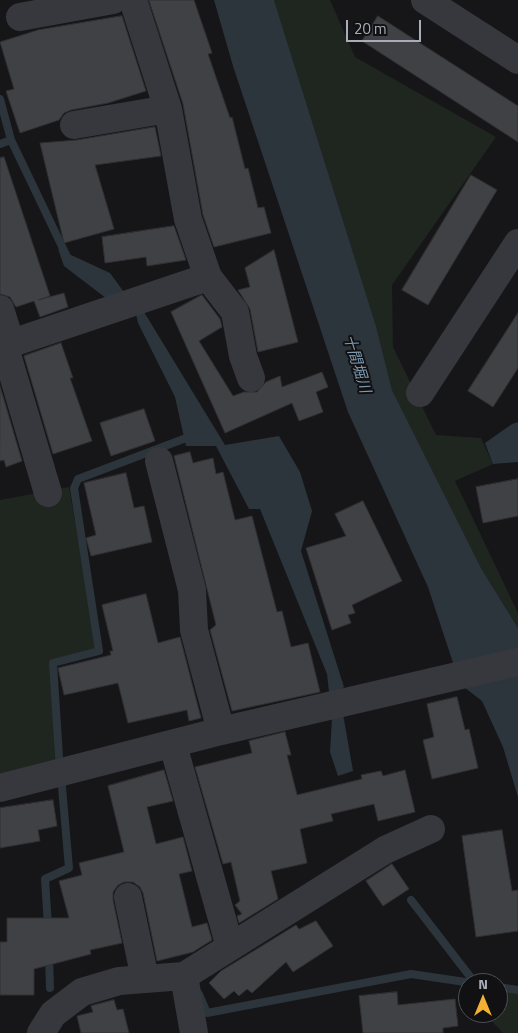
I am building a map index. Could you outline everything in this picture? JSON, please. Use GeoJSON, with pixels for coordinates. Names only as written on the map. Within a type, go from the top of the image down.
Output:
{"type":"FeatureCollection","features":[{"type":"Feature","properties":{"kind":"street"},"geometry":{"type":"LineString","coordinates":[[20,17],[114,0]]}},
{"type":"Feature","properties":{"kind":"street"},"geometry":{"type":"LineString","coordinates":[[133,0],[168,109],[188,219],[208,277],[235,312],[243,356],[251,378]]}},
{"type":"Feature","properties":{"kind":"street"},"geometry":{"type":"LineString","coordinates":[[425,0],[518,60]]}},
{"type":"Feature","properties":{"kind":"street"},"geometry":{"type":"LineString","coordinates":[[74,125],[168,109]]}},
{"type":"Feature","properties":{"kind":"street"},"geometry":{"type":"LineString","coordinates":[[420,393],[518,242]]}},
{"type":"Feature","properties":{"kind":"street"},"geometry":{"type":"LineString","coordinates":[[3,345],[208,277]]}},
{"type":"Feature","properties":{"kind":"street"},"geometry":{"type":"LineString","coordinates":[[0,308],[6,328],[3,345],[48,493]]}},
{"type":"Feature","properties":{"kind":"street"},"geometry":{"type":"LineString","coordinates":[[158,461],[192,590],[194,630],[221,731]]}},
{"type":"Feature","properties":{"kind":"street"},"geometry":{"type":"LineString","coordinates":[[0,788],[173,745],[221,731],[451,676],[518,662]]}},
{"type":"Feature","properties":{"kind":"street"},"geometry":{"type":"LineString","coordinates":[[173,745],[230,947]]}},
{"type":"Feature","properties":{"kind":"street"},"geometry":{"type":"LineString","coordinates":[[41,1033],[53,1014],[82,992],[119,981],[184,976],[385,850],[431,829]]}},
{"type":"Feature","properties":{"kind":"street"},"geometry":{"type":"LineString","coordinates":[[128,897],[145,978]]}},
{"type":"Feature","properties":{"kind":"street"},"geometry":{"type":"LineString","coordinates":[[184,976],[194,1033]]}},
{"type":"Feature","properties":{"kind":"shaded area"},"geometry":{"type":"Polygon","coordinates":[[[274,0],[330,0],[355,57],[496,137],[392,285],[393,347],[436,435],[481,438],[493,464],[455,481],[518,613],[518,628],[481,568],[392,390],[376,326],[274,0]]]}},
{"type":"Feature","properties":{"kind":"shaded area"},"geometry":{"type":"Polygon","coordinates":[[[69,487],[97,649],[51,661],[55,765],[0,779],[0,500],[69,487]]]}},
{"type":"Feature","properties":{"kind":"shaded area"},"geometry":{"type":"Polygon","coordinates":[[[508,990],[518,992],[518,1033],[503,1033],[494,1023],[508,1023],[508,990]]]}},
{"type":"Feature","properties":{"kind":"water","name":"十間堀川"},"geometry":{"type":"Polygon","coordinates":[[[214,0],[274,0],[376,326],[392,390],[481,568],[518,628],[518,797],[503,747],[482,701],[460,684],[428,587],[348,412],[233,66],[214,0]]]}},
{"type":"Feature","properties":{"kind":"water"},"geometry":{"type":"Polygon","coordinates":[[[58,249],[110,273],[137,310],[144,312],[225,445],[279,436],[300,472],[312,511],[301,551],[344,687],[339,691],[353,771],[338,776],[330,752],[332,718],[327,674],[260,509],[249,509],[216,446],[186,446],[175,397],[138,323],[136,314],[111,302],[64,266],[58,249]]]}},
{"type":"Feature","properties":{"kind":"water"},"geometry":{"type":"Polygon","coordinates":[[[518,422],[518,462],[493,464],[485,443],[512,424],[518,422]]]}},
{"type":"Feature","properties":{"kind":"building"},"geometry":{"type":"Polygon","coordinates":[[[149,0],[194,0],[212,53],[208,54],[230,118],[232,117],[245,169],[248,168],[258,208],[264,207],[271,233],[214,247],[203,215],[183,104],[149,0]]]}},
{"type":"Feature","properties":{"kind":"building"},"geometry":{"type":"Polygon","coordinates":[[[122,16],[146,91],[108,103],[71,110],[64,113],[59,120],[20,133],[6,91],[14,89],[0,42],[38,30],[122,16]]]}},
{"type":"Feature","properties":{"kind":"building"},"geometry":{"type":"Polygon","coordinates":[[[378,16],[518,106],[518,142],[362,41],[378,16]]]}},
{"type":"Feature","properties":{"kind":"building"},"geometry":{"type":"Polygon","coordinates":[[[155,127],[161,156],[95,165],[114,229],[64,243],[40,143],[77,140],[155,127]]]}},
{"type":"Feature","properties":{"kind":"building"},"geometry":{"type":"Polygon","coordinates":[[[4,157],[50,296],[38,300],[64,293],[68,307],[40,317],[34,301],[16,307],[10,297],[0,294],[0,158],[4,157]]]}},
{"type":"Feature","properties":{"kind":"building"},"geometry":{"type":"Polygon","coordinates":[[[471,175],[497,190],[428,305],[402,290],[471,175]]]}},
{"type":"Feature","properties":{"kind":"building"},"geometry":{"type":"Polygon","coordinates":[[[174,226],[186,260],[147,266],[146,257],[105,263],[102,237],[174,226]]]}},
{"type":"Feature","properties":{"kind":"building"},"geometry":{"type":"Polygon","coordinates":[[[274,250],[298,342],[258,352],[250,309],[238,290],[250,287],[245,268],[274,250]]]}},
{"type":"Feature","properties":{"kind":"building"},"geometry":{"type":"Polygon","coordinates":[[[202,295],[220,319],[222,327],[199,341],[233,396],[244,392],[257,392],[266,382],[280,376],[282,387],[322,372],[328,387],[316,392],[323,412],[299,421],[292,403],[225,433],[171,312],[202,295]]]}},
{"type":"Feature","properties":{"kind":"building"},"geometry":{"type":"Polygon","coordinates":[[[518,313],[518,368],[493,407],[468,391],[518,313]]]}},
{"type":"Feature","properties":{"kind":"building"},"geometry":{"type":"Polygon","coordinates":[[[61,343],[73,378],[70,378],[92,441],[53,454],[24,356],[61,343]]]}},
{"type":"Feature","properties":{"kind":"building"},"geometry":{"type":"Polygon","coordinates":[[[0,386],[22,461],[6,467],[4,460],[0,461],[0,386]]]}},
{"type":"Feature","properties":{"kind":"building"},"geometry":{"type":"Polygon","coordinates":[[[144,409],[155,441],[111,456],[100,423],[144,409]]]}},
{"type":"Feature","properties":{"kind":"building"},"geometry":{"type":"Polygon","coordinates":[[[190,452],[193,463],[213,458],[216,474],[223,472],[235,520],[252,516],[277,612],[282,611],[291,647],[308,643],[320,692],[232,711],[210,630],[216,625],[174,456],[190,452]]]}},
{"type":"Feature","properties":{"kind":"building"},"geometry":{"type":"Polygon","coordinates":[[[126,473],[134,508],[144,506],[152,542],[91,556],[86,538],[96,535],[84,483],[126,473]]]}},
{"type":"Feature","properties":{"kind":"building"},"geometry":{"type":"Polygon","coordinates":[[[518,479],[518,516],[483,523],[476,487],[518,479]]]}},
{"type":"Feature","properties":{"kind":"building"},"geometry":{"type":"Polygon","coordinates":[[[363,501],[402,581],[352,605],[355,613],[348,615],[351,623],[332,630],[306,548],[346,536],[335,514],[363,501]]]}},
{"type":"Feature","properties":{"kind":"building"},"geometry":{"type":"Polygon","coordinates":[[[146,594],[158,643],[180,637],[201,718],[189,721],[187,710],[128,723],[118,683],[64,695],[58,668],[111,655],[110,651],[113,651],[102,605],[146,594]]]}},
{"type":"Feature","properties":{"kind":"building"},"geometry":{"type":"Polygon","coordinates":[[[457,697],[465,730],[469,729],[478,768],[432,779],[423,740],[434,737],[427,704],[457,697]]]}},
{"type":"Feature","properties":{"kind":"building"},"geometry":{"type":"Polygon","coordinates":[[[285,732],[291,755],[287,755],[297,795],[362,779],[361,775],[381,771],[383,776],[405,770],[415,812],[378,821],[374,804],[331,814],[333,821],[300,829],[307,863],[271,871],[278,899],[239,923],[237,916],[242,914],[235,905],[240,901],[231,862],[223,864],[195,767],[252,753],[249,741],[285,732]]]}},
{"type":"Feature","properties":{"kind":"building"},"geometry":{"type":"Polygon","coordinates":[[[164,770],[173,801],[147,807],[156,844],[183,837],[192,871],[179,874],[192,927],[207,923],[212,940],[193,952],[157,961],[143,893],[140,887],[133,882],[124,882],[118,885],[113,892],[122,943],[90,950],[91,954],[34,969],[34,995],[0,995],[0,942],[7,942],[7,918],[69,918],[59,881],[82,875],[79,863],[124,852],[108,786],[164,770]]]}},
{"type":"Feature","properties":{"kind":"building"},"geometry":{"type":"Polygon","coordinates":[[[53,800],[57,826],[38,830],[40,841],[0,848],[0,808],[53,800]]]}},
{"type":"Feature","properties":{"kind":"building"},"geometry":{"type":"Polygon","coordinates":[[[502,830],[512,891],[518,890],[518,931],[476,937],[462,836],[502,830]]]}},
{"type":"Feature","properties":{"kind":"building"},"geometry":{"type":"Polygon","coordinates":[[[392,864],[409,889],[383,906],[366,881],[392,864]]]}},
{"type":"Feature","properties":{"kind":"building"},"geometry":{"type":"Polygon","coordinates":[[[316,921],[333,946],[293,972],[286,962],[252,993],[247,989],[239,996],[234,991],[224,999],[209,983],[221,971],[296,925],[299,929],[316,921]]]}},
{"type":"Feature","properties":{"kind":"building"},"geometry":{"type":"Polygon","coordinates":[[[397,992],[398,1005],[455,999],[458,1026],[443,1028],[443,1033],[363,1033],[359,996],[397,992]]]}},
{"type":"Feature","properties":{"kind":"building"},"geometry":{"type":"Polygon","coordinates":[[[114,1000],[117,1010],[123,1009],[129,1033],[81,1033],[77,1016],[93,1012],[91,1006],[114,1000]]]}},
{"type":"Feature","properties":{"kind":"waterway"},"geometry":{"type":"LineString","coordinates":[[0,99],[11,140]]}},
{"type":"Feature","properties":{"kind":"waterway"},"geometry":{"type":"LineString","coordinates":[[0,144],[11,140],[69,261]]}},
{"type":"Feature","properties":{"kind":"waterway"},"geometry":{"type":"LineString","coordinates":[[59,757],[53,663],[99,651],[74,488],[78,479],[194,435]]}},
{"type":"Feature","properties":{"kind":"waterway"},"geometry":{"type":"LineString","coordinates":[[48,926],[45,879],[69,868],[62,787]]}},
{"type":"Feature","properties":{"kind":"waterway"},"geometry":{"type":"LineString","coordinates":[[411,900],[467,973]]}},
{"type":"Feature","properties":{"kind":"waterway"},"geometry":{"type":"LineString","coordinates":[[49,955],[50,988]]}},
{"type":"Feature","properties":{"kind":"waterway"},"geometry":{"type":"LineString","coordinates":[[199,994],[207,1013],[411,974],[458,981]]}},
{"type":"Feature","properties":{"kind":"waterway"},"geometry":{"type":"LineString","coordinates":[[508,988],[518,990]]}}]}
